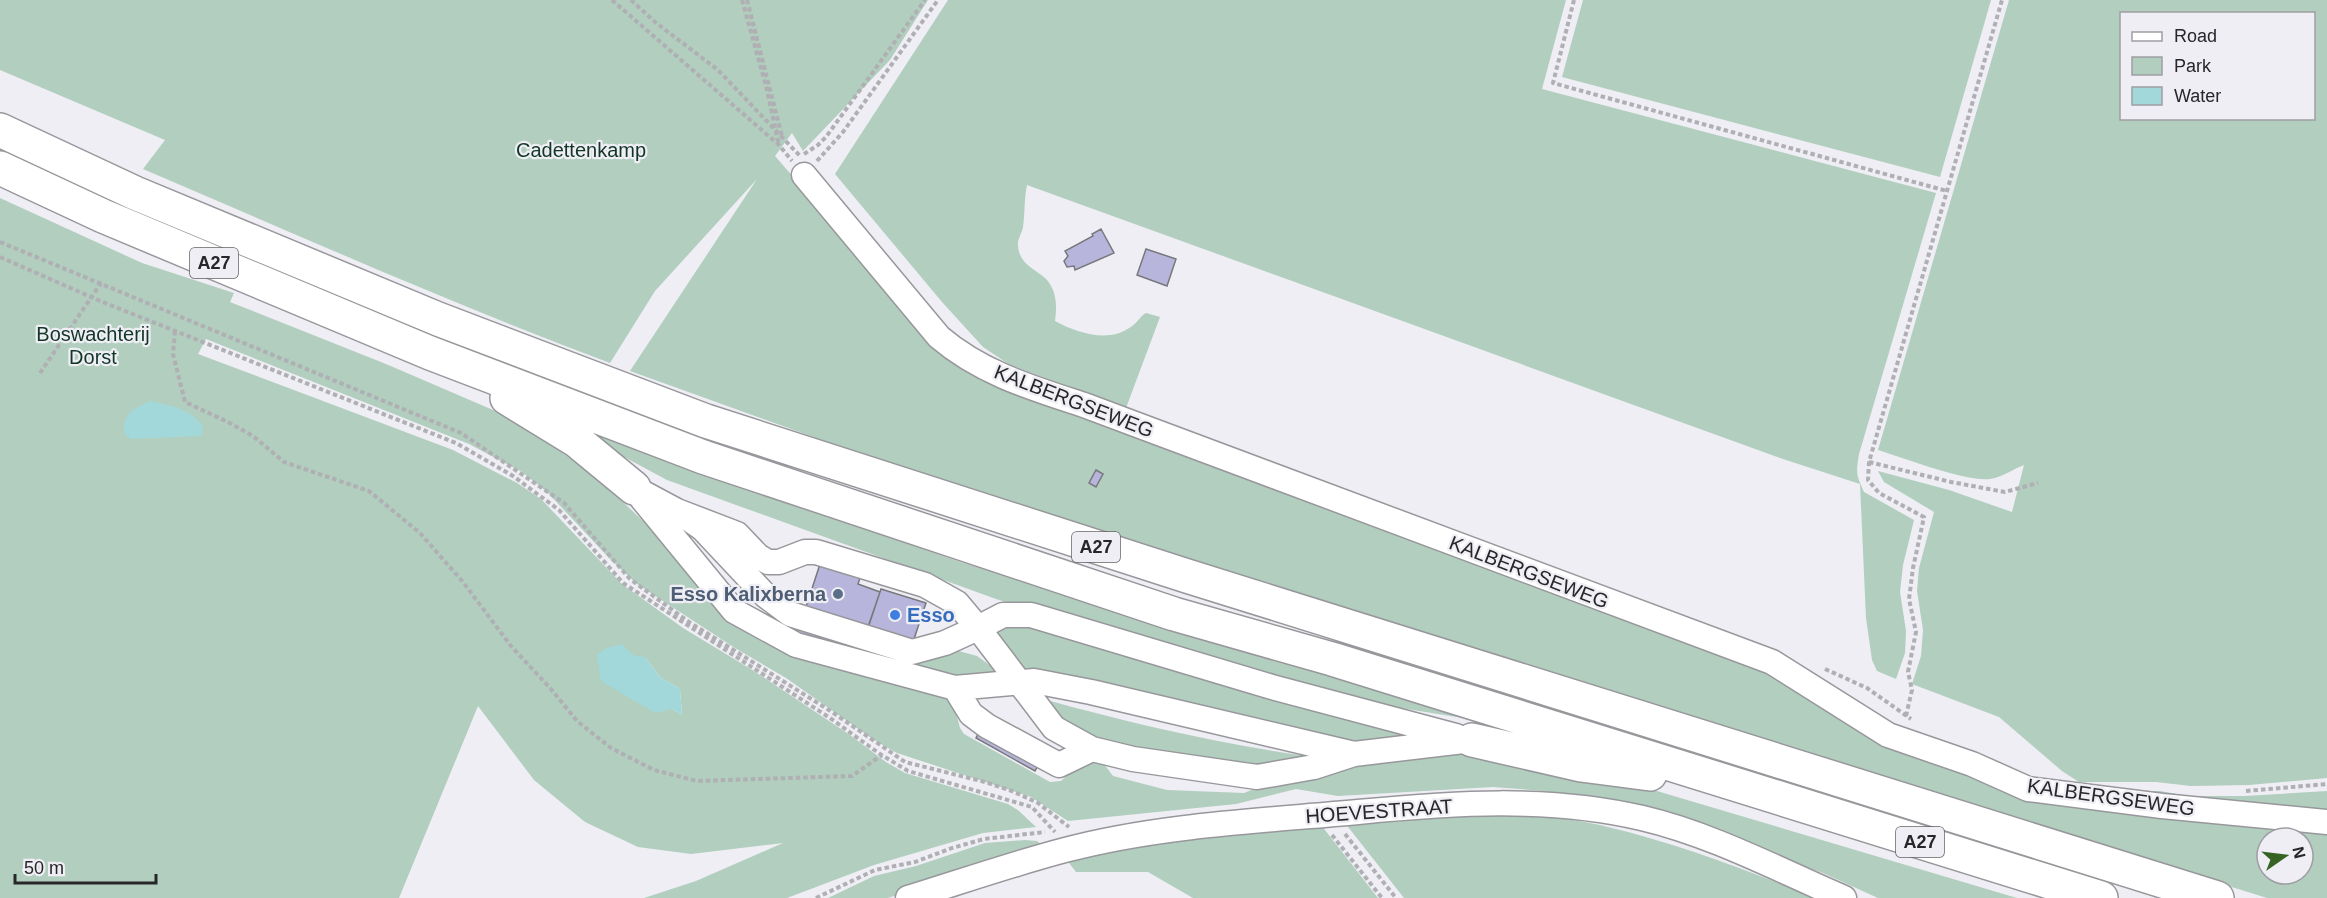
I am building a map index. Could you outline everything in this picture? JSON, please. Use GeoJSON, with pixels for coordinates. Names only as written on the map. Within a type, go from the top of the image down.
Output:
{"type":"FeatureCollection","features":[{"type":"Feature","properties":{"kind":"highway","name":"A27"},"geometry":{"type":"LineString","coordinates":[[0,130],[135,193],[438,319],[706,421],[1186,576],[2217,898]]}},
{"type":"Feature","properties":{"kind":"highway","name":"A27"},"geometry":{"type":"LineString","coordinates":[[0,168],[104,216],[430,353],[703,457],[1174,614],[1332,659],[2101,898]]}},
{"type":"Feature","properties":{"kind":"highway","name":"A27"},"geometry":{"type":"LineString","coordinates":[[430,353],[577,441],[634,488]]}},
{"type":"Feature","properties":{"kind":"highway","name":"A27"},"geometry":{"type":"LineString","coordinates":[[1472,740],[1581,765],[1739,786]]}},
{"type":"Feature","properties":{"kind":"street","name":"KALBERGSEWEG"},"geometry":{"type":"LineString","coordinates":[[802,166],[939,337],[957,353],[1008,381],[1084,405],[1772,662],[1888,735],[1972,764],[2028,789],[2163,806],[2327,822]]}},
{"type":"Feature","properties":{"kind":"street","name":"A27"},"geometry":{"type":"LineString","coordinates":[[634,488],[677,511],[703,529],[766,596],[790,614],[912,652],[945,643],[1003,615],[1031,615],[1272,687],[1472,740]]}},
{"type":"Feature","properties":{"kind":"street","name":"A27"},"geometry":{"type":"LineString","coordinates":[[634,488],[652,513],[734,611],[796,645],[955,688],[1034,681],[1354,754]]}},
{"type":"Feature","properties":{"kind":"street","name":"A27"},"geometry":{"type":"LineString","coordinates":[[677,511],[737,534],[758,556],[768,562],[779,562],[805,552],[816,552],[925,585],[957,603],[1054,728],[1092,749],[1166,765],[1257,777],[1314,767],[1354,754],[1472,740]]}},
{"type":"Feature","properties":{"kind":"street"},"geometry":{"type":"LineString","coordinates":[[955,688],[970,714],[987,726],[1059,765],[1092,749]]}},
{"type":"Feature","properties":{"kind":"street","name":"HOEVESTRAAT"},"geometry":{"type":"LineString","coordinates":[[908,898],[1063,836],[1181,829],[1406,807],[1500,804],[1592,808],[1644,818],[1701,837],[1844,898]]}},
{"type":"Feature","properties":{"kind":"path"},"geometry":{"type":"LineString","coordinates":[[612,0],[779,145],[744,0]]}},
{"type":"Feature","properties":{"kind":"path"},"geometry":{"type":"LineString","coordinates":[[631,0],[655,22],[718,70],[776,129],[802,166]]}},
{"type":"Feature","properties":{"kind":"path"},"geometry":{"type":"LineString","coordinates":[[744,0],[782,136]]}},
{"type":"Feature","properties":{"kind":"path"},"geometry":{"type":"LineString","coordinates":[[802,166],[826,137],[925,0]]}},
{"type":"Feature","properties":{"kind":"path"},"geometry":{"type":"LineString","coordinates":[[802,166],[843,132],[938,0]]}},
{"type":"Feature","properties":{"kind":"path"},"geometry":{"type":"LineString","coordinates":[[1574,0],[1553,83],[1947,191]]}},
{"type":"Feature","properties":{"kind":"path"},"geometry":{"type":"LineString","coordinates":[[1906,716],[1912,690],[1908,672],[1916,632],[1909,599],[1924,517],[1879,493],[1868,480],[1869,462],[2002,0]]}},
{"type":"Feature","properties":{"kind":"path"},"geometry":{"type":"LineString","coordinates":[[0,242],[460,433],[564,503],[630,579],[689,622],[832,712],[905,762],[1012,791],[1038,803],[1063,836]]}},
{"type":"Feature","properties":{"kind":"path"},"geometry":{"type":"LineString","coordinates":[[0,257],[93,298],[456,443],[513,476],[559,510],[623,583],[830,718],[882,755],[908,771],[1032,807],[1063,836]]}},
{"type":"Feature","properties":{"kind":"path"},"geometry":{"type":"LineString","coordinates":[[40,373],[93,298],[100,284]]}},
{"type":"Feature","properties":{"kind":"path"},"geometry":{"type":"LineString","coordinates":[[175,331],[173,354],[185,402],[252,436],[284,462],[369,491],[420,533],[463,582],[511,646],[577,721],[611,748],[654,770],[697,781],[852,776],[882,755]]}},
{"type":"Feature","properties":{"kind":"path"},"geometry":{"type":"LineString","coordinates":[[1869,462],[1951,482],[2005,492],[2038,483]]}},
{"type":"Feature","properties":{"kind":"path"},"geometry":{"type":"LineString","coordinates":[[1325,815],[1329,832],[1382,898]]}},
{"type":"Feature","properties":{"kind":"path"},"geometry":{"type":"LineString","coordinates":[[1325,815],[1396,898]]}},
{"type":"Feature","properties":{"kind":"path"},"geometry":{"type":"LineString","coordinates":[[816,898],[875,870],[915,862],[984,839],[1063,836]]}},
{"type":"Feature","properties":{"kind":"green space","name":"Cadettenkamp"},"geometry":{"type":"Polygon","coordinates":[[[0,0],[928,0],[890,60],[803,151],[792,133],[775,156],[936,342],[1771,669],[1956,766],[2327,827],[2327,898],[2267,898],[1573,682],[894,466],[630,371],[757,179],[655,291],[610,363],[434,293],[143,169],[165,140],[0,70],[0,0]]]}},
{"type":"Feature","properties":{"kind":"green space"},"geometry":{"type":"Polygon","coordinates":[[[948,0],[1566,0],[1542,89],[1936,193],[1857,466],[1857,474],[1864,492],[1914,520],[1903,565],[1900,592],[1906,631],[1905,653],[1896,679],[1877,671],[1872,660],[1866,618],[1860,484],[1783,459],[1027,185],[1023,227],[1018,243],[1019,252],[1029,266],[1047,280],[1053,290],[1056,300],[1055,321],[1083,333],[1104,335],[1123,331],[1146,313],[1160,317],[1126,408],[1010,365],[983,347],[942,302],[835,174],[948,0]]]}},
{"type":"Feature","properties":{"kind":"green space"},"geometry":{"type":"Polygon","coordinates":[[[1583,0],[1991,0],[1940,177],[1562,77],[1583,0]]]}},
{"type":"Feature","properties":{"kind":"green space"},"geometry":{"type":"Polygon","coordinates":[[[2009,0],[2327,0],[2327,778],[2249,785],[2191,786],[2156,782],[2079,782],[2062,771],[1999,717],[1912,684],[1921,656],[1923,630],[1917,591],[1919,568],[1934,512],[1884,482],[1878,471],[1949,490],[2012,512],[2024,465],[1995,478],[1979,479],[1878,450],[2009,0]]]}},
{"type":"Feature","properties":{"kind":"green space","name":"Boswachterij Dorst"},"geometry":{"type":"Polygon","coordinates":[[[0,198],[142,263],[234,293],[230,302],[386,364],[500,413],[550,443],[609,489],[742,614],[942,694],[953,701],[960,728],[964,734],[1050,782],[1061,781],[1090,755],[1100,759],[1113,776],[1167,790],[1244,793],[1285,777],[1453,743],[1640,786],[2017,898],[1878,898],[1823,873],[1755,849],[1594,801],[1545,791],[1493,787],[1338,796],[1296,789],[1236,804],[1068,821],[1031,797],[897,753],[874,740],[786,678],[735,648],[637,584],[547,492],[522,472],[469,444],[206,339],[198,354],[453,450],[517,483],[541,499],[622,584],[683,628],[754,671],[905,773],[1008,804],[1036,827],[983,833],[874,865],[787,898],[644,898],[696,881],[783,843],[691,854],[638,847],[585,822],[534,780],[478,706],[399,898],[0,898],[0,198]],[[645,657],[672,709],[682,715],[680,689],[660,677],[645,657]]]}},
{"type":"Feature","properties":{"kind":"green space"},"geometry":{"type":"Polygon","coordinates":[[[548,416],[960,562],[1469,719],[1376,704],[1049,616],[996,599],[667,480],[548,416]]]}},
{"type":"Feature","properties":{"kind":"green space"},"geometry":{"type":"Polygon","coordinates":[[[1035,622],[1408,736],[1367,745],[1020,669],[987,629],[1035,622]]]}},
{"type":"Feature","properties":{"kind":"green space"},"geometry":{"type":"Polygon","coordinates":[[[955,650],[977,656],[1003,675],[966,681],[887,662],[955,650]]]}},
{"type":"Feature","properties":{"kind":"green space"},"geometry":{"type":"Polygon","coordinates":[[[1043,699],[1181,733],[1321,758],[1270,770],[1206,763],[1068,733],[1043,699]]]}},
{"type":"Feature","properties":{"kind":"green space"},"geometry":{"type":"Polygon","coordinates":[[[2082,791],[2160,791],[2188,796],[2245,796],[2327,791],[2327,814],[2082,791]]]}},
{"type":"Feature","properties":{"kind":"green space"},"geometry":{"type":"Polygon","coordinates":[[[1512,814],[1584,822],[1635,834],[1714,859],[1818,898],[1404,898],[1341,818],[1512,814]]]}},
{"type":"Feature","properties":{"kind":"green space"},"geometry":{"type":"Polygon","coordinates":[[[1321,825],[1378,898],[1193,898],[1148,872],[1076,872],[1063,855],[1321,825]]]}},
{"type":"Feature","properties":{"kind":"green space"},"geometry":{"type":"Polygon","coordinates":[[[1037,841],[1044,847],[888,898],[828,898],[874,876],[916,866],[985,843],[1037,841]]]}},
{"type":"Feature","properties":{"kind":"water"},"geometry":{"type":"Polygon","coordinates":[[[149,401],[179,409],[193,416],[203,427],[201,436],[131,439],[124,433],[125,420],[130,412],[149,401]]]}},
{"type":"Feature","properties":{"kind":"water"},"geometry":{"type":"Polygon","coordinates":[[[622,644],[633,655],[645,657],[660,677],[680,689],[682,715],[672,709],[655,713],[601,681],[597,655],[607,648],[622,644]]]}},
{"type":"Feature","properties":{"kind":"building"},"geometry":{"type":"Polygon","coordinates":[[[1101,229],[1114,253],[1075,270],[1074,266],[1067,267],[1064,261],[1068,256],[1065,251],[1093,236],[1092,234],[1101,229]]]}},
{"type":"Feature","properties":{"kind":"building"},"geometry":{"type":"Polygon","coordinates":[[[1146,249],[1176,259],[1167,286],[1137,275],[1146,249]]]}},
{"type":"Feature","properties":{"kind":"building"},"geometry":{"type":"Polygon","coordinates":[[[1096,470],[1103,474],[1096,487],[1089,483],[1096,470]]]}},
{"type":"Feature","properties":{"kind":"building"},"geometry":{"type":"Polygon","coordinates":[[[827,543],[867,557],[858,584],[880,592],[867,631],[844,623],[834,653],[795,640],[827,543]]]}},
{"type":"Feature","properties":{"kind":"building"},"geometry":{"type":"Polygon","coordinates":[[[881,589],[926,603],[913,642],[868,627],[881,589]]]}},
{"type":"Feature","properties":{"kind":"building"},"geometry":{"type":"Polygon","coordinates":[[[989,714],[1048,747],[1035,771],[976,738],[989,714]]]}},
{"type":"Feature","properties":{"kind":"place","name":"Esso Kalixberna"},"geometry":{"type":"Point","coordinates":[838,594]}},
{"type":"Feature","properties":{"kind":"place","name":"Esso"},"geometry":{"type":"Point","coordinates":[895,615]}}]}
